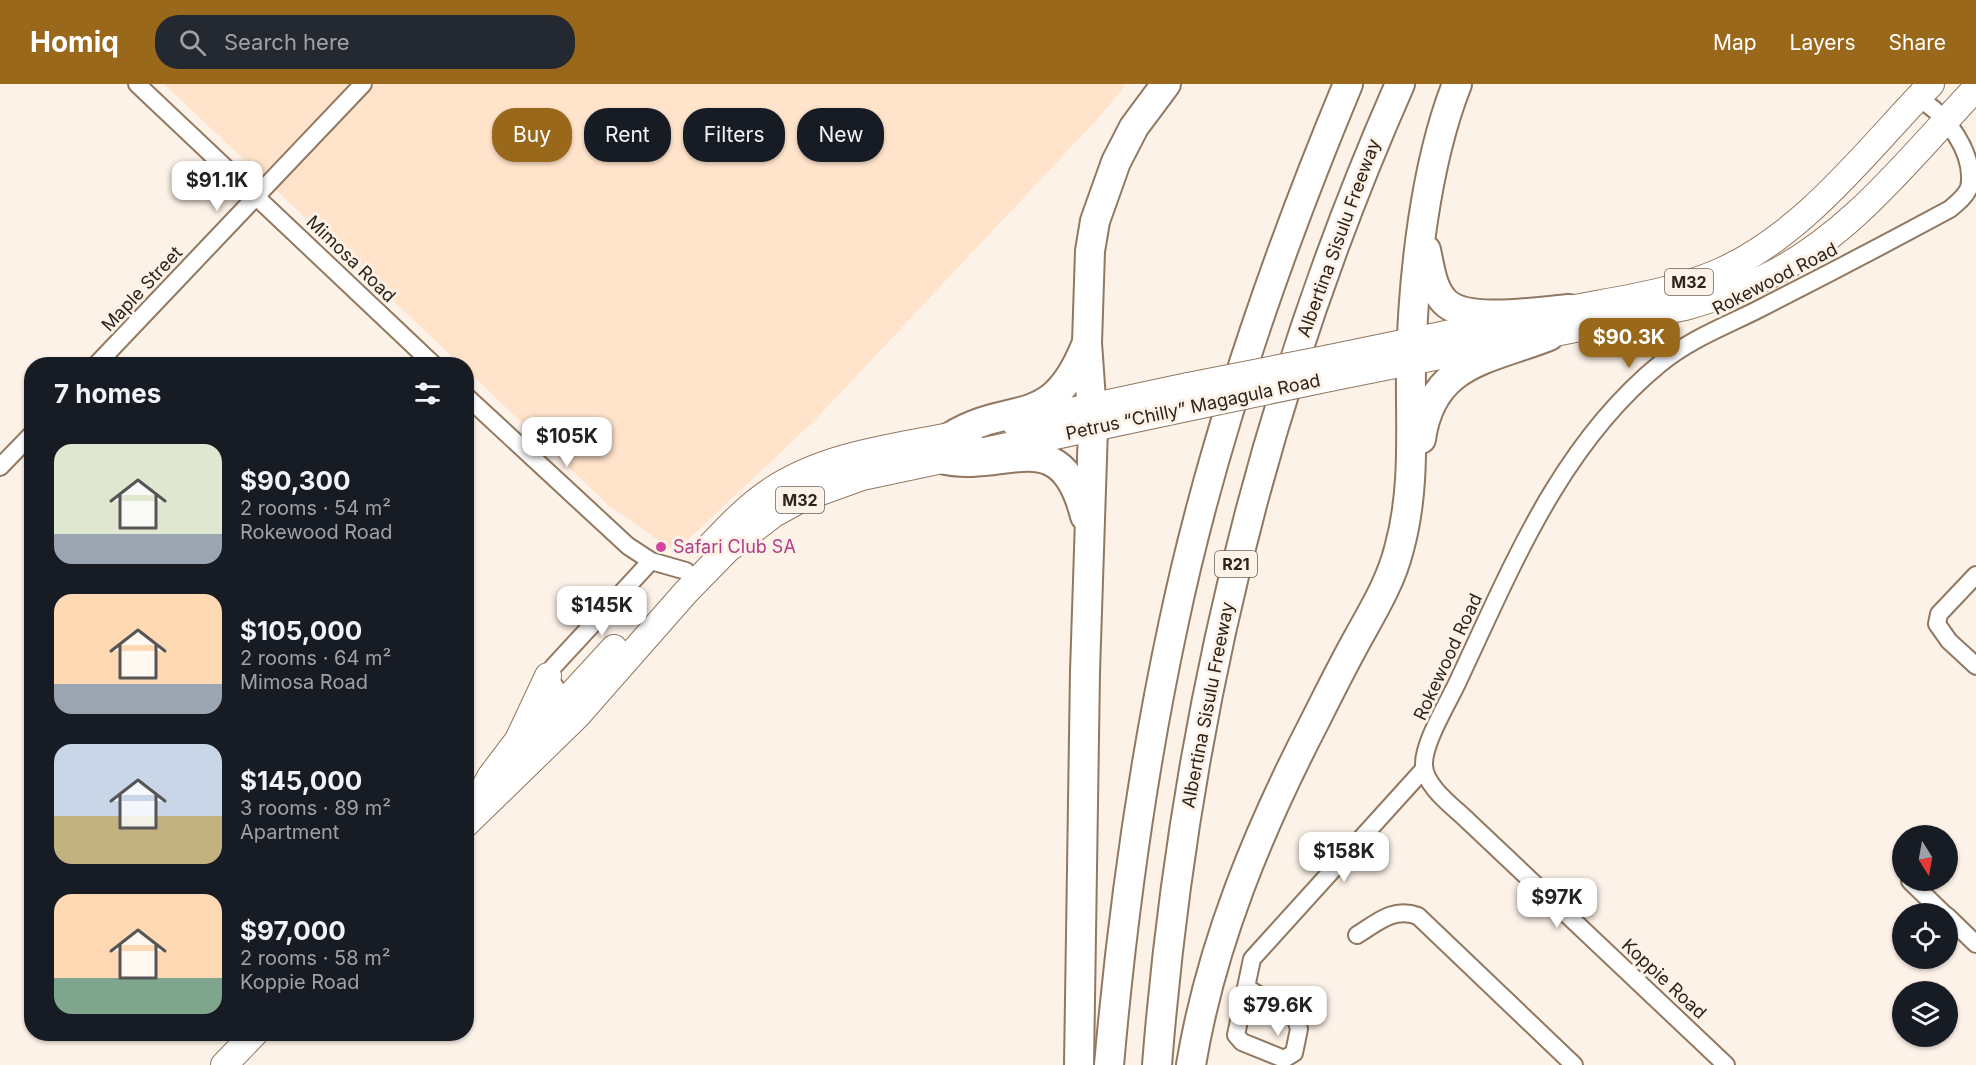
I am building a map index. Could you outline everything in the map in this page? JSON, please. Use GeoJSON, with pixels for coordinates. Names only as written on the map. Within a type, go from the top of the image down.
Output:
{"type":"FeatureCollection","features":[{"type":"Feature","properties":{"kind":"highway"},"geometry":{"type":"LineString","coordinates":[[1079,1065],[1084,672],[1093,417],[1087,343],[1090,250],[1097,212],[1116,162],[1130,136],[1166,84]]}},
{"type":"Feature","properties":{"kind":"highway","name":"R21"},"geometry":{"type":"LineString","coordinates":[[1109,1065],[1123,923],[1148,760],[1176,614],[1201,511],[1247,352],[1301,197],[1348,84]]}},
{"type":"Feature","properties":{"kind":"highway","name":"Albertina Sisulu Freeway"},"geometry":{"type":"LineString","coordinates":[[1157,1065],[1180,861],[1203,712],[1253,493],[1297,350],[1372,146],[1400,84]]}},
{"type":"Feature","properties":{"kind":"highway"},"geometry":{"type":"LineString","coordinates":[[1191,1065],[1217,957],[1247,867],[1293,763],[1392,573],[1407,517],[1411,481],[1412,351],[1418,267],[1440,138],[1457,84]]}},
{"type":"Feature","properties":{"kind":"highway"},"geometry":{"type":"LineString","coordinates":[[1423,236],[1437,291],[1454,309],[1481,314],[1569,309]]}},
{"type":"Feature","properties":{"kind":"highway"},"geometry":{"type":"LineString","coordinates":[[1411,481],[1418,463],[1424,421],[1446,381],[1468,366],[1549,336]]}},
{"type":"Feature","properties":{"kind":"highway"},"geometry":{"type":"LineString","coordinates":[[1087,343],[1071,378],[1051,399],[1017,414],[965,428],[945,448],[969,462],[1027,456],[1049,461],[1064,470],[1076,488],[1090,535]]}},
{"type":"Feature","properties":{"kind":"main road","name":"Petrus “Chilly” Magagula Road"},"geometry":{"type":"LineString","coordinates":[[1412,351],[1549,336],[1685,308],[1726,295],[1768,277],[1842,227],[1976,88]]}},
{"type":"Feature","properties":{"kind":"main road","name":"Petrus “Chilly” Magagula Road"},"geometry":{"type":"LineString","coordinates":[[474,800],[570,709],[750,530],[801,499],[945,448],[1093,417],[1206,404],[1330,368],[1412,351],[1569,309],[1690,282],[1742,260],[1796,223],[1924,91]]}},
{"type":"Feature","properties":{"kind":"main road","name":"Petrus “Chilly” Magagula Road"},"geometry":{"type":"LineString","coordinates":[[1093,417],[1188,386],[1330,368]]}},
{"type":"Feature","properties":{"kind":"main road","name":"Petrus “Chilly” Magagula Road"},"geometry":{"type":"LineString","coordinates":[[474,815],[570,709],[686,571],[736,518],[774,489],[798,476],[863,453],[945,448]]}},
{"type":"Feature","properties":{"kind":"main road"},"geometry":{"type":"LineString","coordinates":[[474,800],[518,740],[548,676]]}},
{"type":"Feature","properties":{"kind":"main road"},"geometry":{"type":"LineString","coordinates":[[224,1065],[247,1041]]}},
{"type":"Feature","properties":{"kind":"street","name":"Mimosa Road"},"geometry":{"type":"LineString","coordinates":[[137,84],[426,357]]}},
{"type":"Feature","properties":{"kind":"street","name":"Maple Street"},"geometry":{"type":"LineString","coordinates":[[104,357],[363,84]]}},
{"type":"Feature","properties":{"kind":"street","name":"Rokewood Road"},"geometry":{"type":"LineString","coordinates":[[1424,769],[1426,752],[1433,736],[1529,532],[1557,482],[1588,437],[1626,395],[1672,355],[1950,209],[1965,196],[1969,188],[1972,168],[1965,146],[1935,109],[1924,91]]}},
{"type":"Feature","properties":{"kind":"street"},"geometry":{"type":"LineString","coordinates":[[474,404],[590,513],[651,561],[686,571]]}},
{"type":"Feature","properties":{"kind":"street"},"geometry":{"type":"LineString","coordinates":[[0,467],[24,442]]}},
{"type":"Feature","properties":{"kind":"street"},"geometry":{"type":"LineString","coordinates":[[570,709],[548,676],[561,655],[651,561]]}},
{"type":"Feature","properties":{"kind":"street"},"geometry":{"type":"LineString","coordinates":[[1975,663],[1949,641],[1939,628],[1937,619],[1976,575]]}},
{"type":"Feature","properties":{"kind":"street"},"geometry":{"type":"LineString","coordinates":[[1246,987],[1296,1019],[1299,1029],[1294,1053],[1284,1059],[1242,1042],[1236,1035],[1252,958],[1424,769]]}},
{"type":"Feature","properties":{"kind":"street","name":"Koppie Road"},"geometry":{"type":"LineString","coordinates":[[1424,769],[1433,785],[1468,821],[1726,1065]]}},
{"type":"Feature","properties":{"kind":"street"},"geometry":{"type":"LineString","coordinates":[[1920,891],[1933,903]]}},
{"type":"Feature","properties":{"kind":"street"},"geometry":{"type":"LineString","coordinates":[[1357,935],[1389,914],[1408,912],[1418,916],[1574,1065]]}},
{"type":"Feature","properties":{"kind":"street"},"geometry":{"type":"LineString","coordinates":[[1958,926],[1976,943]]}},
{"type":"Feature","properties":{"kind":"shaded area"},"geometry":{"type":"Polygon","coordinates":[[[164,84],[1126,84],[1101,115],[815,420],[675,552],[608,505],[474,377],[474,357],[453,357],[164,84]]]}},
{"type":"Feature","properties":{"kind":"place","name":"Safari Club SA"},"geometry":{"type":"Point","coordinates":[661,547]}}]}
